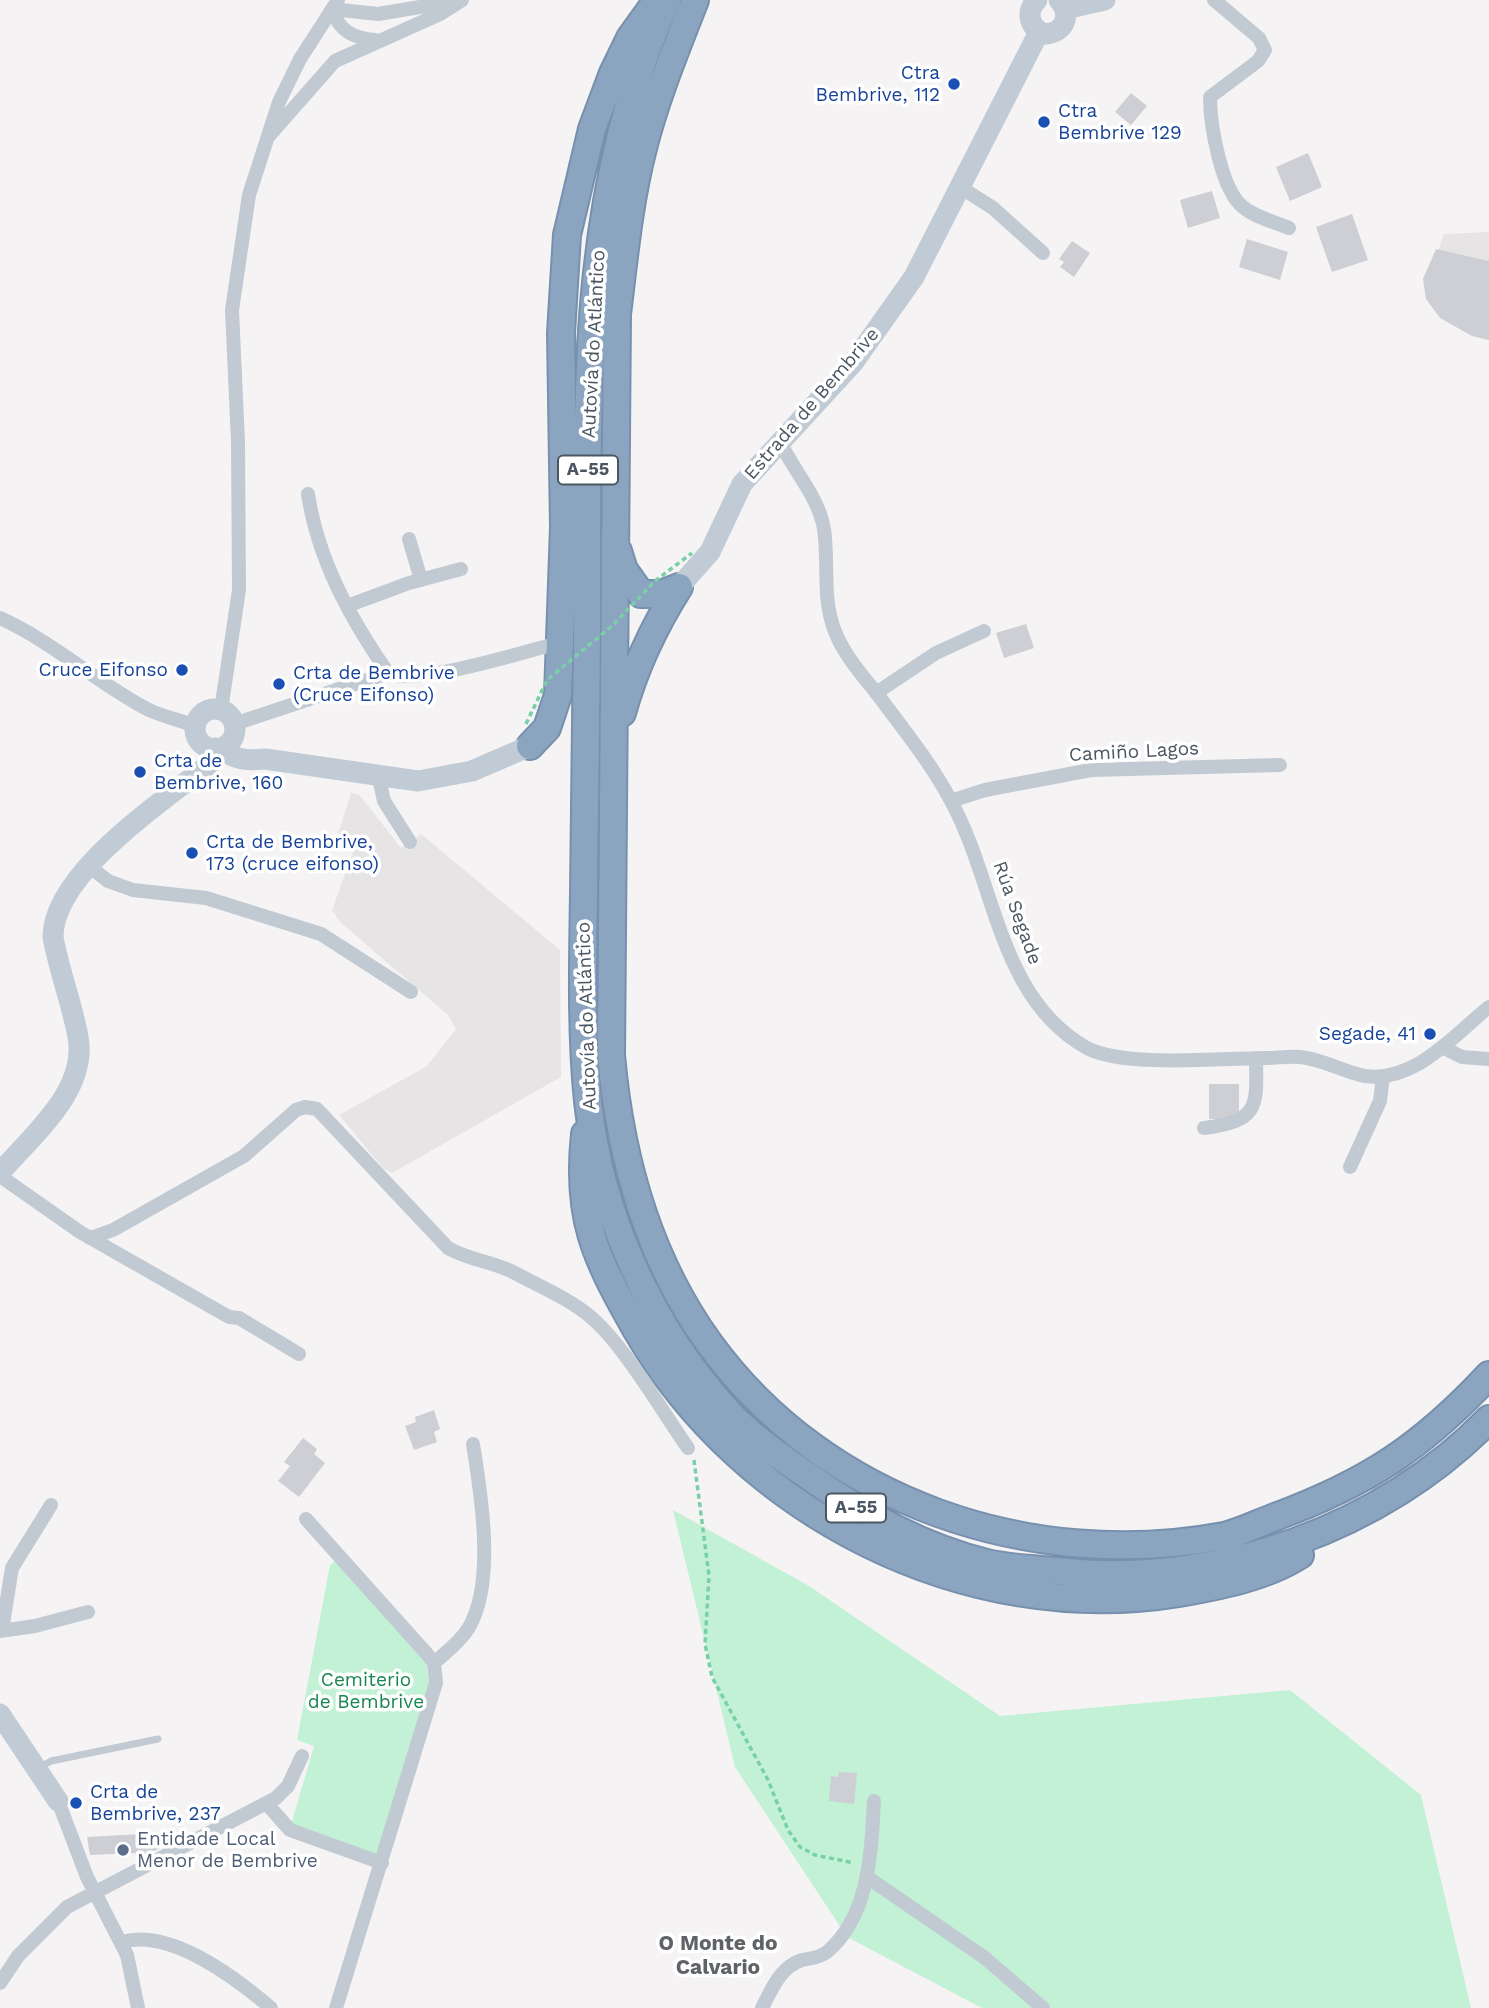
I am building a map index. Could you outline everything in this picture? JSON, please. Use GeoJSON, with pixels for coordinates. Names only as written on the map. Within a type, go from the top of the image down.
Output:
{"type":"FeatureCollection","features":[{"type":"Feature","properties":{"kind":"highway"},"geometry":{"type":"LineString","coordinates":[[528,735],[547,728],[558,695],[562,642],[564,527],[561,333],[567,235],[592,129],[613,73],[630,37],[648,10],[659,0]]}},
{"type":"Feature","properties":{"kind":"highway","name":"Autovía do Atlántico"},"geometry":{"type":"LineString","coordinates":[[667,0],[637,76],[620,134],[604,204],[592,313],[583,951],[588,1104],[581,1175],[584,1210],[610,1284],[653,1358],[707,1425],[752,1470],[833,1525],[893,1557],[959,1579],[1032,1596],[1101,1599],[1159,1596],[1212,1587],[1265,1571],[1295,1558],[1366,1511],[1469,1440],[1489,1419]]}},
{"type":"Feature","properties":{"kind":"highway","name":"Autovía do Atlántico"},"geometry":{"type":"LineString","coordinates":[[695,0],[662,87],[643,148],[630,213],[617,314],[611,1055],[623,1150],[638,1203],[675,1289],[709,1343],[750,1391],[790,1430],[889,1496],[948,1519],[1000,1533],[1075,1542],[1163,1543],[1226,1535],[1317,1502],[1396,1460],[1452,1415],[1489,1376]]}},
{"type":"Feature","properties":{"kind":"highway"},"geometry":{"type":"LineString","coordinates":[[614,539],[624,570],[642,594],[661,594],[679,587]]}},
{"type":"Feature","properties":{"kind":"highway"},"geometry":{"type":"LineString","coordinates":[[612,748],[634,668],[652,631],[679,587]]}},
{"type":"Feature","properties":{"kind":"street"},"geometry":{"type":"LineString","coordinates":[[335,5],[378,14],[461,0]]}},
{"type":"Feature","properties":{"kind":"street"},"geometry":{"type":"LineString","coordinates":[[264,143],[335,61],[440,14],[461,0]]}},
{"type":"Feature","properties":{"kind":"street"},"geometry":{"type":"LineString","coordinates":[[1032,2],[1030,20],[1039,32],[1057,31],[1065,22],[1062,4],[1105,0]]}},
{"type":"Feature","properties":{"kind":"street"},"geometry":{"type":"LineString","coordinates":[[1214,0],[1259,38],[1265,50],[1258,61],[1210,97],[1217,150],[1234,198],[1241,206],[1289,228]]}},
{"type":"Feature","properties":{"kind":"street"},"geometry":{"type":"LineString","coordinates":[[335,5],[336,23],[347,33],[378,40]]}},
{"type":"Feature","properties":{"kind":"street"},"geometry":{"type":"LineString","coordinates":[[207,740],[230,742],[239,590],[238,442],[232,310],[249,195],[264,143],[300,59],[335,5]]}},
{"type":"Feature","properties":{"kind":"street","name":"Estrada de Bembrive"},"geometry":{"type":"LineString","coordinates":[[679,587],[710,552],[742,484],[853,363],[914,277],[1039,32]]}},
{"type":"Feature","properties":{"kind":"street"},"geometry":{"type":"LineString","coordinates":[[960,187],[993,208],[1043,253]]}},
{"type":"Feature","properties":{"kind":"street","name":"Rúa Segade"},"geometry":{"type":"LineString","coordinates":[[781,444],[813,498],[823,526],[826,551],[825,587],[835,632],[925,758],[951,802],[977,859],[1010,957],[1024,986],[1065,1033],[1089,1049],[1111,1055],[1147,1059],[1300,1057],[1364,1076],[1383,1076],[1408,1068],[1444,1048],[1456,1034],[1489,1007]]}},
{"type":"Feature","properties":{"kind":"street"},"geometry":{"type":"LineString","coordinates":[[309,494],[314,530],[322,553],[360,633],[388,673]]}},
{"type":"Feature","properties":{"kind":"street"},"geometry":{"type":"LineString","coordinates":[[409,539],[421,580]]}},
{"type":"Feature","properties":{"kind":"street"},"geometry":{"type":"LineString","coordinates":[[347,606],[461,569]]}},
{"type":"Feature","properties":{"kind":"street"},"geometry":{"type":"LineString","coordinates":[[0,618],[24,630],[135,702],[207,740],[230,757],[265,759],[379,778],[418,781],[454,776],[528,735]]}},
{"type":"Feature","properties":{"kind":"street"},"geometry":{"type":"LineString","coordinates":[[876,693],[936,653],[984,631]]}},
{"type":"Feature","properties":{"kind":"street"},"geometry":{"type":"LineString","coordinates":[[230,721],[388,673],[410,675],[484,663],[562,642]]}},
{"type":"Feature","properties":{"kind":"street"},"geometry":{"type":"LineString","coordinates":[[265,759],[230,721],[204,712],[207,740],[184,782],[89,866],[67,891],[53,923],[57,960],[78,1036],[78,1069],[62,1101],[0,1174],[90,1238],[229,1317],[239,1318],[299,1354]]}},
{"type":"Feature","properties":{"kind":"street","name":"Camiño Lagos"},"geometry":{"type":"LineString","coordinates":[[951,802],[985,790],[1091,770],[1280,765]]}},
{"type":"Feature","properties":{"kind":"street"},"geometry":{"type":"LineString","coordinates":[[379,778],[384,801],[410,842]]}},
{"type":"Feature","properties":{"kind":"street"},"geometry":{"type":"LineString","coordinates":[[89,866],[108,881],[133,890],[206,898],[321,934],[411,992]]}},
{"type":"Feature","properties":{"kind":"street"},"geometry":{"type":"LineString","coordinates":[[1444,1048],[1462,1057],[1489,1059]]}},
{"type":"Feature","properties":{"kind":"street"},"geometry":{"type":"LineString","coordinates":[[1204,1128],[1228,1125],[1241,1120],[1251,1109],[1258,1095],[1256,1058]]}},
{"type":"Feature","properties":{"kind":"street"},"geometry":{"type":"LineString","coordinates":[[1350,1167],[1380,1101],[1383,1076]]}},
{"type":"Feature","properties":{"kind":"street"},"geometry":{"type":"LineString","coordinates":[[90,1238],[113,1230],[244,1156],[296,1110],[305,1107],[317,1109],[448,1248],[461,1256],[489,1261],[513,1272],[592,1319],[610,1338],[688,1448]]}},
{"type":"Feature","properties":{"kind":"street"},"geometry":{"type":"LineString","coordinates":[[434,1663],[468,1629],[477,1604],[485,1546],[473,1444]]}},
{"type":"Feature","properties":{"kind":"street"},"geometry":{"type":"LineString","coordinates":[[51,1505],[12,1569],[1,1630],[35,1626],[88,1612]]}},
{"type":"Feature","properties":{"kind":"street"},"geometry":{"type":"LineString","coordinates":[[306,1520],[434,1663],[436,1683],[336,2008]]}},
{"type":"Feature","properties":{"kind":"street"},"geometry":{"type":"LineString","coordinates":[[0,1714],[58,1801],[95,1894],[122,1942],[138,2008]]}},
{"type":"Feature","properties":{"kind":"street"},"geometry":{"type":"LineString","coordinates":[[0,1983],[18,1956],[52,1919],[67,1907],[267,1804],[288,1786],[302,1756]]}},
{"type":"Feature","properties":{"kind":"street"},"geometry":{"type":"LineString","coordinates":[[761,2008],[781,1973],[801,1961],[825,1954],[837,1943],[846,1928],[867,1877],[874,1801]]}},
{"type":"Feature","properties":{"kind":"street"},"geometry":{"type":"LineString","coordinates":[[267,1804],[290,1830],[382,1863]]}},
{"type":"Feature","properties":{"kind":"street"},"geometry":{"type":"LineString","coordinates":[[867,1877],[985,1958],[1043,2008]]}},
{"type":"Feature","properties":{"kind":"street"},"geometry":{"type":"LineString","coordinates":[[122,1942],[145,1940],[192,1955],[226,1973],[271,2008]]}},
{"type":"Feature","properties":{"kind":"lane"},"geometry":{"type":"LineString","coordinates":[[38,1769],[51,1761],[158,1739]]}},
{"type":"Feature","properties":{"kind":"path"},"geometry":{"type":"LineString","coordinates":[[528,735],[547,680],[613,625],[655,581],[692,553]]}},
{"type":"Feature","properties":{"kind":"path"},"geometry":{"type":"LineString","coordinates":[[688,1448],[694,1460],[709,1576],[705,1644],[712,1677],[768,1780],[788,1830],[800,1847],[815,1856],[853,1862],[867,1877]]}},
{"type":"Feature","properties":{"kind":"shaded area"},"geometry":{"type":"Polygon","coordinates":[[[1489,232],[1489,338],[1429,277],[1444,234],[1489,232]]]}},
{"type":"Feature","properties":{"kind":"shaded area"},"geometry":{"type":"Polygon","coordinates":[[[351,793],[358,794],[401,848],[421,834],[560,950],[561,1077],[392,1173],[383,1168],[339,1115],[427,1066],[456,1029],[448,1015],[340,922],[332,910],[357,841],[338,834],[351,793]]]}},
{"type":"Feature","properties":{"kind":"green space"},"geometry":{"type":"Polygon","coordinates":[[[673,1510],[809,1586],[1000,1716],[1290,1690],[1421,1795],[1471,2008],[982,2008],[847,1937],[735,1767],[673,1510]]]}},
{"type":"Feature","properties":{"kind":"green space","name":"Cemiterio de Bembrive"},"geometry":{"type":"Polygon","coordinates":[[[335,1561],[426,1662],[429,1684],[377,1857],[291,1825],[314,1746],[297,1740],[330,1565],[335,1561]]]}},
{"type":"Feature","properties":{"kind":"building"},"geometry":{"type":"Polygon","coordinates":[[[1131,93],[1147,106],[1131,125],[1115,112],[1131,93]]]}},
{"type":"Feature","properties":{"kind":"building"},"geometry":{"type":"Polygon","coordinates":[[[1308,153],[1322,187],[1290,201],[1276,167],[1308,153]]]}},
{"type":"Feature","properties":{"kind":"building"},"geometry":{"type":"Polygon","coordinates":[[[1212,191],[1220,218],[1188,228],[1180,200],[1212,191]]]}},
{"type":"Feature","properties":{"kind":"building"},"geometry":{"type":"Polygon","coordinates":[[[1352,214],[1368,260],[1332,272],[1316,227],[1352,214]]]}},
{"type":"Feature","properties":{"kind":"building"},"geometry":{"type":"Polygon","coordinates":[[[1247,239],[1288,252],[1280,280],[1239,267],[1247,239]]]}},
{"type":"Feature","properties":{"kind":"building"},"geometry":{"type":"Polygon","coordinates":[[[1072,241],[1090,253],[1074,277],[1060,267],[1064,262],[1059,259],[1072,241]]]}},
{"type":"Feature","properties":{"kind":"building"},"geometry":{"type":"Polygon","coordinates":[[[1436,249],[1489,261],[1489,340],[1472,336],[1440,318],[1426,299],[1423,279],[1436,249]]]}},
{"type":"Feature","properties":{"kind":"building"},"geometry":{"type":"Polygon","coordinates":[[[1026,624],[1034,648],[1004,658],[996,633],[1026,624]]]}},
{"type":"Feature","properties":{"kind":"building"},"geometry":{"type":"Polygon","coordinates":[[[1209,1084],[1239,1084],[1239,1119],[1209,1119],[1209,1084]]]}},
{"type":"Feature","properties":{"kind":"building"},"geometry":{"type":"Polygon","coordinates":[[[434,1410],[440,1429],[434,1432],[437,1442],[414,1450],[405,1426],[416,1422],[415,1417],[434,1410]]]}},
{"type":"Feature","properties":{"kind":"building"},"geometry":{"type":"Polygon","coordinates":[[[303,1438],[317,1449],[314,1454],[325,1463],[299,1497],[278,1481],[290,1466],[284,1462],[303,1438]]]}},
{"type":"Feature","properties":{"kind":"building"},"geometry":{"type":"Polygon","coordinates":[[[839,1772],[857,1773],[854,1804],[829,1801],[831,1776],[838,1777],[839,1772]]]}},
{"type":"Feature","properties":{"kind":"building","name":"Entidade Local Menor de Bembrive"},"geometry":{"type":"Polygon","coordinates":[[[161,1833],[164,1846],[137,1860],[135,1853],[90,1855],[87,1837],[161,1833]]]}},
{"type":"Feature","properties":{"kind":"place","name":"Ctra Bembrive, 112"},"geometry":{"type":"Point","coordinates":[954,84]}},
{"type":"Feature","properties":{"kind":"place","name":"Ctra Bembrive 129"},"geometry":{"type":"Point","coordinates":[1044,122]}},
{"type":"Feature","properties":{"kind":"place","name":"Cruce Eifonso"},"geometry":{"type":"Point","coordinates":[182,670]}},
{"type":"Feature","properties":{"kind":"place","name":"Crta de Bembrive (Cruce Eifonso)"},"geometry":{"type":"Point","coordinates":[279,684]}},
{"type":"Feature","properties":{"kind":"place","name":"Crta de Bembrive, 160"},"geometry":{"type":"Point","coordinates":[140,772]}},
{"type":"Feature","properties":{"kind":"place","name":"Crta de Bembrive, 173 (cruce eifonso)"},"geometry":{"type":"Point","coordinates":[192,853]}},
{"type":"Feature","properties":{"kind":"place","name":"Segade, 41"},"geometry":{"type":"Point","coordinates":[1430,1034]}},
{"type":"Feature","properties":{"kind":"place","name":"Crta de Bembrive, 237"},"geometry":{"type":"Point","coordinates":[76,1803]}},
{"type":"Feature","properties":{"kind":"place","name":"Entidade Local Menor de Bembrive"},"geometry":{"type":"Point","coordinates":[123,1850]}},
{"type":"Feature","properties":{"kind":"district","name":"O Monte do Calvario"},"geometry":{"type":"Point","coordinates":[718,1956]}}]}
